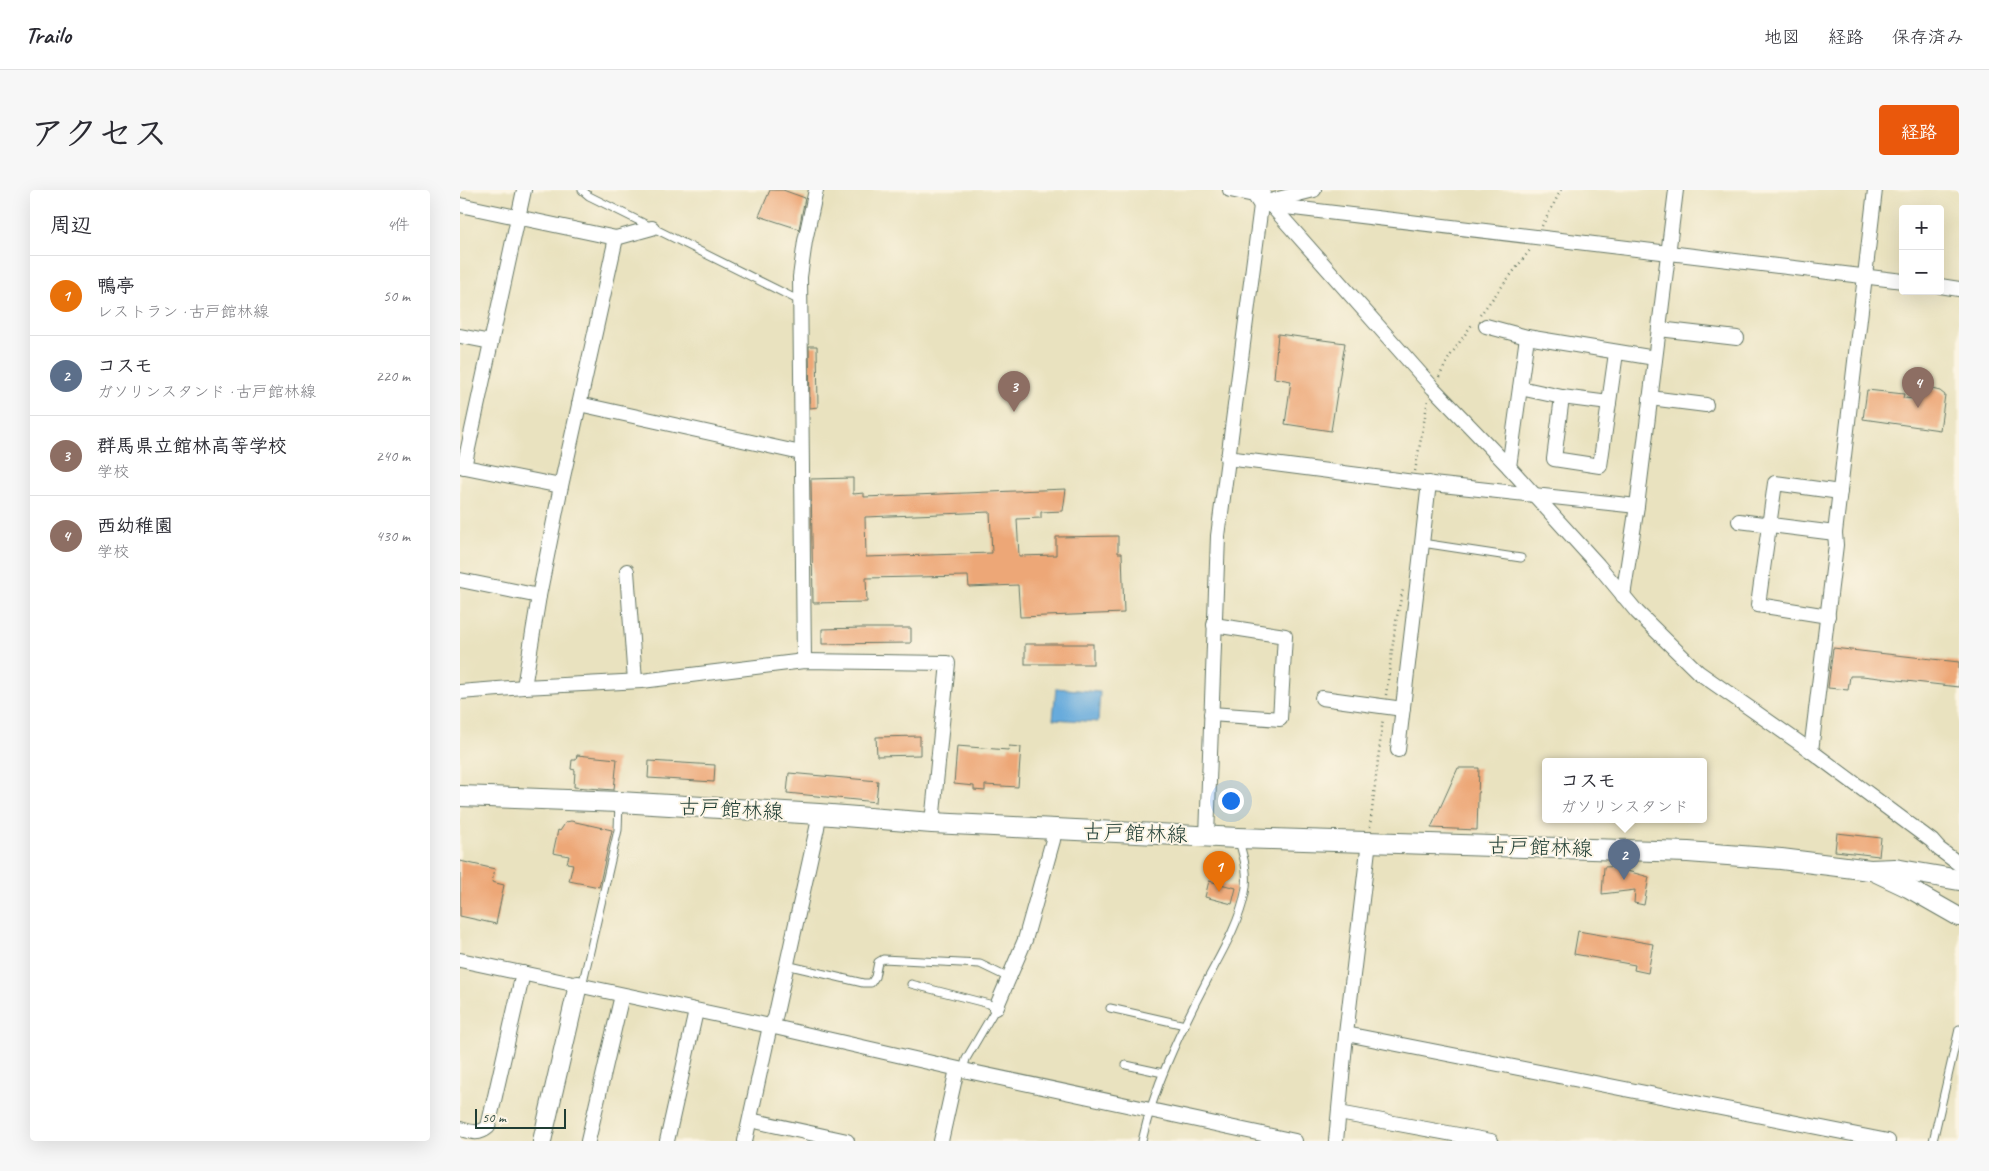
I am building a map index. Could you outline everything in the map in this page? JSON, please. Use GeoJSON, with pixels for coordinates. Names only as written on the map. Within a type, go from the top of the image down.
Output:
{"type":"FeatureCollection","features":[{"type":"Feature","properties":{"kind":"main road","name":"古戸館林線"},"geometry":{"type":"LineString","coordinates":[[460,796],[619,802],[1053,830],[1238,838],[1369,836],[1688,852],[1781,859],[1870,870],[1895,869],[1959,880]]}},
{"type":"Feature","properties":{"kind":"street"},"geometry":{"type":"LineString","coordinates":[[524,190],[462,466],[561,486]]}},
{"type":"Feature","properties":{"kind":"street"},"geometry":{"type":"LineString","coordinates":[[804,661],[800,277],[805,241],[816,190]]}},
{"type":"Feature","properties":{"kind":"street"},"geometry":{"type":"LineString","coordinates":[[1230,190],[1254,195],[1265,200],[1669,254],[1899,280]]}},
{"type":"Feature","properties":{"kind":"street"},"geometry":{"type":"LineString","coordinates":[[1265,200],[1314,190]]}},
{"type":"Feature","properties":{"kind":"street"},"geometry":{"type":"LineString","coordinates":[[1623,596],[1637,506],[1676,190]]}},
{"type":"Feature","properties":{"kind":"street"},"geometry":{"type":"LineString","coordinates":[[1811,751],[1828,616],[1840,492],[1875,190]]}},
{"type":"Feature","properties":{"kind":"street"},"geometry":{"type":"LineString","coordinates":[[1207,836],[1218,536],[1227,458],[1265,200]]}},
{"type":"Feature","properties":{"kind":"street"},"geometry":{"type":"LineString","coordinates":[[1265,200],[1433,388],[1509,467],[1637,612],[1698,672],[1811,751],[1932,841],[1959,864]]}},
{"type":"Feature","properties":{"kind":"street"},"geometry":{"type":"LineString","coordinates":[[460,205],[616,238],[652,228]]}},
{"type":"Feature","properties":{"kind":"street"},"geometry":{"type":"LineString","coordinates":[[524,686],[539,596],[561,486],[616,238]]}},
{"type":"Feature","properties":{"kind":"street"},"geometry":{"type":"LineString","coordinates":[[1944,287],[1959,289]]}},
{"type":"Feature","properties":{"kind":"street"},"geometry":{"type":"LineString","coordinates":[[1486,326],[1616,353],[1655,358]]}},
{"type":"Feature","properties":{"kind":"street"},"geometry":{"type":"LineString","coordinates":[[1659,329],[1737,338]]}},
{"type":"Feature","properties":{"kind":"street"},"geometry":{"type":"LineString","coordinates":[[460,336],[491,342]]}},
{"type":"Feature","properties":{"kind":"street"},"geometry":{"type":"LineString","coordinates":[[1509,467],[1527,336]]}},
{"type":"Feature","properties":{"kind":"street"},"geometry":{"type":"LineString","coordinates":[[1562,397],[1554,459],[1600,466],[1616,353]]}},
{"type":"Feature","properties":{"kind":"street"},"geometry":{"type":"LineString","coordinates":[[1520,388],[1562,397],[1609,403]]}},
{"type":"Feature","properties":{"kind":"street"},"geometry":{"type":"LineString","coordinates":[[1650,398],[1706,404]]}},
{"type":"Feature","properties":{"kind":"street"},"geometry":{"type":"LineString","coordinates":[[579,404],[801,453]]}},
{"type":"Feature","properties":{"kind":"street"},"geometry":{"type":"LineString","coordinates":[[1227,458],[1429,484],[1637,506]]}},
{"type":"Feature","properties":{"kind":"street"},"geometry":{"type":"LineString","coordinates":[[1828,616],[1758,606],[1775,483],[1840,492]]}},
{"type":"Feature","properties":{"kind":"street"},"geometry":{"type":"LineString","coordinates":[[1398,750],[1429,484]]}},
{"type":"Feature","properties":{"kind":"street"},"geometry":{"type":"LineString","coordinates":[[1739,521],[1836,533]]}},
{"type":"Feature","properties":{"kind":"street"},"geometry":{"type":"LineString","coordinates":[[627,571],[635,681]]}},
{"type":"Feature","properties":{"kind":"street"},"geometry":{"type":"LineString","coordinates":[[460,580],[539,596]]}},
{"type":"Feature","properties":{"kind":"street"},"geometry":{"type":"LineString","coordinates":[[1211,714],[1280,719],[1285,636],[1214,625]]}},
{"type":"Feature","properties":{"kind":"street"},"geometry":{"type":"LineString","coordinates":[[460,692],[524,686],[635,681],[804,661],[948,663],[932,823]]}},
{"type":"Feature","properties":{"kind":"street"},"geometry":{"type":"LineString","coordinates":[[1322,698],[1403,709]]}},
{"type":"Feature","properties":{"kind":"street"},"geometry":{"type":"LineString","coordinates":[[745,1141],[770,1026],[775,1018],[818,828],[819,814]]}},
{"type":"Feature","properties":{"kind":"street"},"geometry":{"type":"LineString","coordinates":[[996,1008],[1025,940],[1053,830]]}},
{"type":"Feature","properties":{"kind":"street"},"geometry":{"type":"LineString","coordinates":[[1336,1141],[1346,1034],[1369,836]]}},
{"type":"Feature","properties":{"kind":"street"},"geometry":{"type":"LineString","coordinates":[[1870,870],[1908,888],[1959,917]]}},
{"type":"Feature","properties":{"kind":"street"},"geometry":{"type":"LineString","coordinates":[[460,960],[770,1026],[960,1070],[1295,1141]]}},
{"type":"Feature","properties":{"kind":"street"},"geometry":{"type":"LineString","coordinates":[[460,1129],[475,1133],[482,1132],[488,1127],[523,973]]}},
{"type":"Feature","properties":{"kind":"street"},"geometry":{"type":"LineString","coordinates":[[542,1141],[580,986]]}},
{"type":"Feature","properties":{"kind":"street"},"geometry":{"type":"LineString","coordinates":[[588,1141],[622,995]]}},
{"type":"Feature","properties":{"kind":"street"},"geometry":{"type":"LineString","coordinates":[[667,1141],[696,1011]]}},
{"type":"Feature","properties":{"kind":"street"},"geometry":{"type":"LineString","coordinates":[[1346,1034],[1888,1141]]}},
{"type":"Feature","properties":{"kind":"street"},"geometry":{"type":"LineString","coordinates":[[941,1141],[960,1070]]}},
{"type":"Feature","properties":{"kind":"street"},"geometry":{"type":"LineString","coordinates":[[1339,1113],[1491,1141]]}},
{"type":"Feature","properties":{"kind":"street"},"geometry":{"type":"LineString","coordinates":[[750,1120],[847,1141]]}},
{"type":"Feature","properties":{"kind":"lane"},"geometry":{"type":"LineString","coordinates":[[582,190],[589,196],[800,301]]}},
{"type":"Feature","properties":{"kind":"lane"},"geometry":{"type":"LineString","coordinates":[[1422,543],[1521,558]]}},
{"type":"Feature","properties":{"kind":"lane"},"geometry":{"type":"LineString","coordinates":[[580,986],[618,830],[619,802]]}},
{"type":"Feature","properties":{"kind":"lane"},"geometry":{"type":"LineString","coordinates":[[1142,1141],[1149,1109],[1163,1073],[1226,942],[1245,893],[1247,874],[1238,838]]}},
{"type":"Feature","properties":{"kind":"lane"},"geometry":{"type":"LineString","coordinates":[[786,965],[863,983],[871,983],[878,962],[883,959],[980,964],[1010,978]]}},
{"type":"Feature","properties":{"kind":"lane"},"geometry":{"type":"LineString","coordinates":[[911,984],[989,1004],[996,1008],[960,1070]]}},
{"type":"Feature","properties":{"kind":"lane"},"geometry":{"type":"LineString","coordinates":[[1110,1008],[1185,1025]]}},
{"type":"Feature","properties":{"kind":"lane"},"geometry":{"type":"LineString","coordinates":[[1933,1141],[1959,1029]]}},
{"type":"Feature","properties":{"kind":"lane"},"geometry":{"type":"LineString","coordinates":[[1126,1065],[1163,1073]]}},
{"type":"Feature","properties":{"kind":"path"},"geometry":{"type":"LineString","coordinates":[[1540,231],[1561,190]]}},
{"type":"Feature","properties":{"kind":"path"},"geometry":{"type":"LineString","coordinates":[[1414,477],[1427,403],[1430,396]]}},
{"type":"Feature","properties":{"kind":"path"},"geometry":{"type":"LineString","coordinates":[[1369,836],[1396,621]]}},
{"type":"Feature","properties":{"kind":"water"},"geometry":{"type":"Polygon","coordinates":[[[1056,688],[1100,692],[1098,722],[1053,719],[1056,688]]]}},
{"type":"Feature","properties":{"kind":"building"},"geometry":{"type":"Polygon","coordinates":[[[770,190],[783,190],[805,198],[799,229],[759,216],[770,190]]]}},
{"type":"Feature","properties":{"kind":"building"},"geometry":{"type":"Polygon","coordinates":[[[1278,334],[1345,343],[1331,431],[1285,424],[1291,381],[1274,378],[1278,334]]]}},
{"type":"Feature","properties":{"kind":"building"},"geometry":{"type":"Polygon","coordinates":[[[809,346],[817,346],[818,407],[810,408],[809,346]]]}},
{"type":"Feature","properties":{"kind":"building"},"geometry":{"type":"Polygon","coordinates":[[[1932,389],[1940,391],[1945,395],[1940,430],[1863,419],[1867,390],[1904,394],[1903,398],[1917,399],[1926,391],[1932,389]]]}},
{"type":"Feature","properties":{"kind":"building"},"geometry":{"type":"Polygon","coordinates":[[[853,478],[853,494],[864,493],[864,497],[1066,489],[1063,511],[1041,512],[1041,518],[1017,519],[1019,556],[1056,555],[1056,537],[1118,536],[1118,553],[1122,553],[1124,613],[1020,617],[1018,585],[969,587],[968,576],[866,578],[867,602],[813,603],[811,479],[853,478]],[[990,512],[865,517],[866,557],[992,553],[990,512]]]}},
{"type":"Feature","properties":{"kind":"building"},"geometry":{"type":"Polygon","coordinates":[[[911,628],[911,643],[822,644],[822,629],[911,628]]]}},
{"type":"Feature","properties":{"kind":"building"},"geometry":{"type":"Polygon","coordinates":[[[1025,644],[1093,644],[1093,664],[1025,664],[1025,644]]]}},
{"type":"Feature","properties":{"kind":"building"},"geometry":{"type":"Polygon","coordinates":[[[1833,648],[1959,662],[1959,687],[1850,676],[1848,690],[1828,688],[1833,648]]]}},
{"type":"Feature","properties":{"kind":"building"},"geometry":{"type":"Polygon","coordinates":[[[920,736],[920,755],[877,756],[876,737],[920,736]]]}},
{"type":"Feature","properties":{"kind":"building"},"geometry":{"type":"Polygon","coordinates":[[[957,746],[1008,750],[1009,746],[1021,747],[1018,787],[985,785],[985,791],[974,790],[974,786],[954,784],[957,746]]]}},
{"type":"Feature","properties":{"kind":"building"},"geometry":{"type":"Polygon","coordinates":[[[577,755],[617,759],[614,790],[574,787],[575,770],[571,769],[572,760],[576,760],[577,755]]]}},
{"type":"Feature","properties":{"kind":"building"},"geometry":{"type":"Polygon","coordinates":[[[649,761],[715,765],[714,782],[648,778],[649,761]]]}},
{"type":"Feature","properties":{"kind":"building"},"geometry":{"type":"Polygon","coordinates":[[[1458,768],[1479,768],[1477,830],[1431,828],[1458,768]]]}},
{"type":"Feature","properties":{"kind":"building"},"geometry":{"type":"Polygon","coordinates":[[[789,773],[878,781],[876,802],[787,793],[789,773]]]}},
{"type":"Feature","properties":{"kind":"building"},"geometry":{"type":"Polygon","coordinates":[[[571,821],[612,830],[599,887],[569,881],[573,864],[567,863],[569,856],[553,853],[558,830],[560,831],[566,822],[571,821]]]}},
{"type":"Feature","properties":{"kind":"building"},"geometry":{"type":"Polygon","coordinates":[[[1837,833],[1881,838],[1879,856],[1835,851],[1837,833]]]}},
{"type":"Feature","properties":{"kind":"building"},"geometry":{"type":"Polygon","coordinates":[[[460,861],[495,869],[492,882],[504,885],[496,924],[460,916],[460,861]]]}},
{"type":"Feature","properties":{"kind":"building"},"geometry":{"type":"Polygon","coordinates":[[[1625,866],[1627,871],[1649,877],[1644,905],[1634,903],[1635,890],[1602,894],[1604,867],[1625,866]]]}},
{"type":"Feature","properties":{"kind":"building"},"geometry":{"type":"Polygon","coordinates":[[[1209,881],[1236,888],[1232,904],[1205,897],[1209,881]]]}},
{"type":"Feature","properties":{"kind":"building"},"geometry":{"type":"Polygon","coordinates":[[[1578,931],[1653,944],[1648,973],[1634,970],[1635,965],[1574,954],[1578,931]]]}},
{"type":"Feature","properties":{"kind":"place","name":"西幼稚園"},"geometry":{"type":"Point","coordinates":[1918,408]}},
{"type":"Feature","properties":{"kind":"place","name":"群馬県立館林高等学校"},"geometry":{"type":"Point","coordinates":[1014,412]}},
{"type":"Feature","properties":{"kind":"place","name":"コスモ"},"geometry":{"type":"Point","coordinates":[1624,880]}},
{"type":"Feature","properties":{"kind":"place","name":"鴨亭"},"geometry":{"type":"Point","coordinates":[1219,892]}}]}
